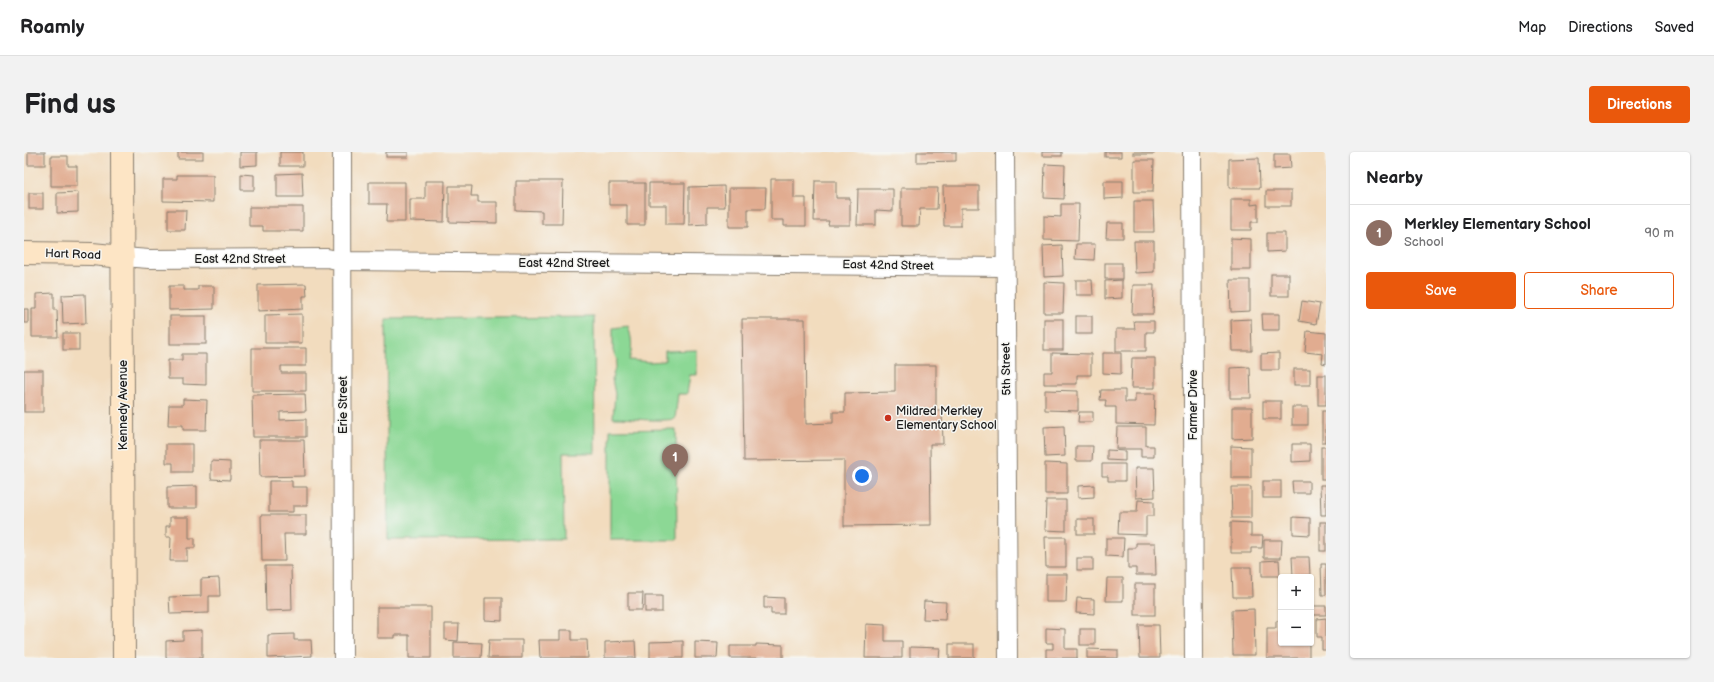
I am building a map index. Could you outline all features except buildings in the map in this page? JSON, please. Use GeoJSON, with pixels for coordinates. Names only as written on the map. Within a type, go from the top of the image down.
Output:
{"type":"FeatureCollection","features":[{"type":"Feature","properties":{"kind":"street","name":"Kennedy Avenue"},"geometry":{"type":"LineString","coordinates":[[122,152],[124,658]]}},
{"type":"Feature","properties":{"kind":"street","name":"Erie Street"},"geometry":{"type":"LineString","coordinates":[[342,152],[343,658]]}},
{"type":"Feature","properties":{"kind":"street","name":"5th Street"},"geometry":{"type":"LineString","coordinates":[[1005,152],[1008,658]]}},
{"type":"Feature","properties":{"kind":"street","name":"Farmer Drive"},"geometry":{"type":"LineString","coordinates":[[1192,152],[1194,658]]}},
{"type":"Feature","properties":{"kind":"street","name":"Hart Road"},"geometry":{"type":"LineString","coordinates":[[24,253],[123,256]]}},
{"type":"Feature","properties":{"kind":"street","name":"East 42nd Street"},"geometry":{"type":"LineString","coordinates":[[123,256],[149,259],[327,258],[342,261],[1005,267]]}},
{"type":"Feature","properties":{"kind":"green space"},"geometry":{"type":"Polygon","coordinates":[[[594,317],[595,453],[563,453],[564,539],[388,540],[386,319],[594,317]]]}},
{"type":"Feature","properties":{"kind":"green space"},"geometry":{"type":"Polygon","coordinates":[[[628,326],[632,343],[629,360],[650,362],[665,361],[665,351],[697,350],[697,375],[690,375],[687,394],[678,394],[675,419],[652,420],[613,418],[615,394],[612,379],[617,360],[613,351],[613,328],[628,326]]]}},
{"type":"Feature","properties":{"kind":"green space"},"geometry":{"type":"Polygon","coordinates":[[[676,429],[677,540],[610,540],[610,430],[676,429]]]}},
{"type":"Feature","properties":{"kind":"place","name":"Mildred Merkley Elementary School"},"geometry":{"type":"Point","coordinates":[888,418]}},
{"type":"Feature","properties":{"kind":"place","name":"Merkley Elementary School"},"geometry":{"type":"Point","coordinates":[675,477]}}]}
